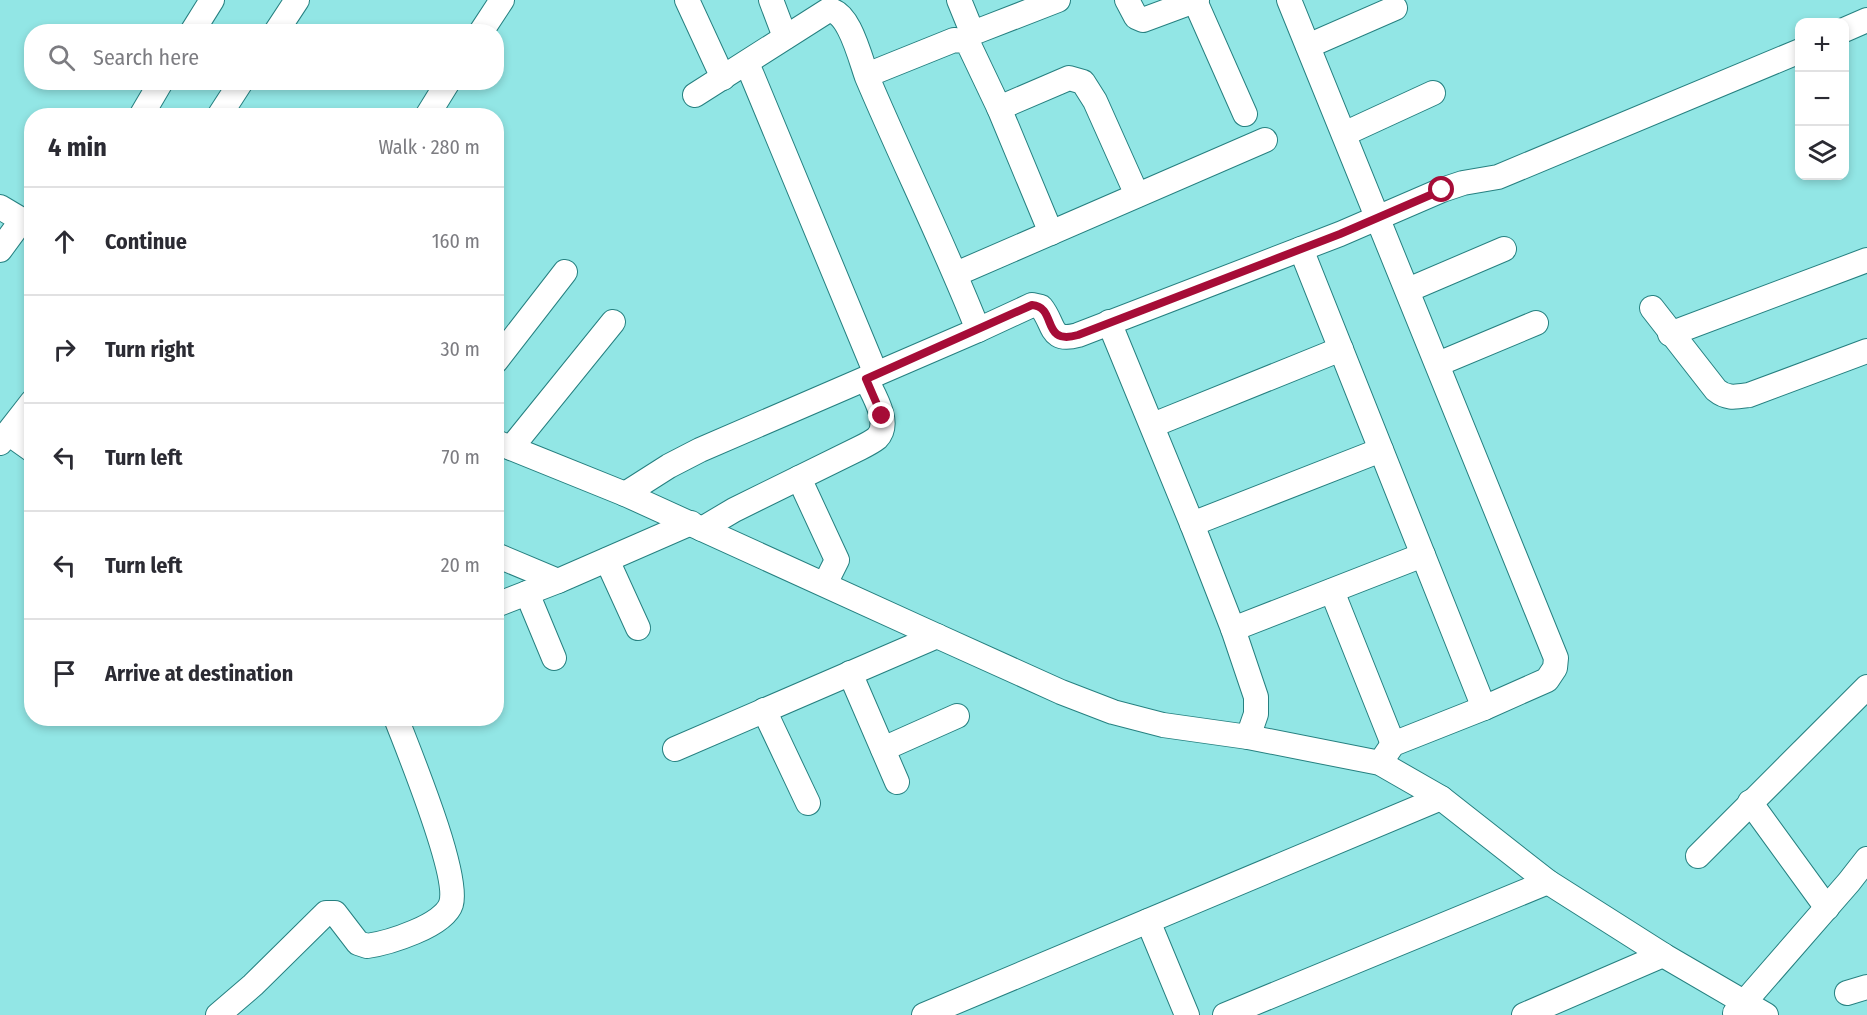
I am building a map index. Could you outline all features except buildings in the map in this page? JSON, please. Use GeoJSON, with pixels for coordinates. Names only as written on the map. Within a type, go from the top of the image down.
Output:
{"type":"FeatureCollection","features":[{"type":"Feature","properties":{"kind":"street"},"geometry":{"type":"LineString","coordinates":[[197,24],[212,0]]}},
{"type":"Feature","properties":{"kind":"street"},"geometry":{"type":"LineString","coordinates":[[281,24],[297,0]]}},
{"type":"Feature","properties":{"kind":"street"},"geometry":{"type":"LineString","coordinates":[[487,24],[502,0]]}},
{"type":"Feature","properties":{"kind":"street"},"geometry":{"type":"LineString","coordinates":[[687,0],[723,78]]}},
{"type":"Feature","properties":{"kind":"street"},"geometry":{"type":"LineString","coordinates":[[771,0],[785,37]]}},
{"type":"Feature","properties":{"kind":"street"},"geometry":{"type":"LineString","coordinates":[[958,0],[970,27],[976,31],[1025,6],[1058,0]]}},
{"type":"Feature","properties":{"kind":"street"},"geometry":{"type":"LineString","coordinates":[[1127,0],[1136,17],[1143,20],[1196,1],[1245,114]]}},
{"type":"Feature","properties":{"kind":"street"},"geometry":{"type":"LineString","coordinates":[[613,322],[504,445],[625,494],[1061,692],[1113,712],[1163,725],[1387,754],[1547,680],[1555,668],[1556,658],[1289,0]]}},
{"type":"Feature","properties":{"kind":"street"},"geometry":{"type":"LineString","coordinates":[[1308,46],[1395,8]]}},
{"type":"Feature","properties":{"kind":"street"},"geometry":{"type":"LineString","coordinates":[[694,95],[827,11],[835,10],[841,14],[847,23],[867,75],[956,274],[978,330]]}},
{"type":"Feature","properties":{"kind":"street"},"geometry":{"type":"LineString","coordinates":[[1849,28],[1867,20]]}},
{"type":"Feature","properties":{"kind":"street"},"geometry":{"type":"LineString","coordinates":[[867,75],[954,40],[961,40],[970,47],[999,108],[1051,233]]}},
{"type":"Feature","properties":{"kind":"street"},"geometry":{"type":"LineString","coordinates":[[625,494],[647,479],[700,450],[1032,305],[1041,307],[1053,331],[1059,337],[1078,335],[1340,234],[1377,216],[1454,185],[1498,177],[1795,53]]}},
{"type":"Feature","properties":{"kind":"street"},"geometry":{"type":"LineString","coordinates":[[504,602],[734,510],[860,448],[881,432],[882,416],[871,376],[747,63]]}},
{"type":"Feature","properties":{"kind":"street"},"geometry":{"type":"LineString","coordinates":[[999,108],[1069,78],[1083,82],[1095,101],[1137,195]]}},
{"type":"Feature","properties":{"kind":"street"},"geometry":{"type":"LineString","coordinates":[[146,108],[156,90]]}},
{"type":"Feature","properties":{"kind":"street"},"geometry":{"type":"LineString","coordinates":[[224,108],[236,90]]}},
{"type":"Feature","properties":{"kind":"street"},"geometry":{"type":"LineString","coordinates":[[432,108],[443,90]]}},
{"type":"Feature","properties":{"kind":"street"},"geometry":{"type":"LineString","coordinates":[[1344,134],[1433,93]]}},
{"type":"Feature","properties":{"kind":"street"},"geometry":{"type":"LineString","coordinates":[[956,274],[1265,140]]}},
{"type":"Feature","properties":{"kind":"street"},"geometry":{"type":"LineString","coordinates":[[0,207],[24,221]]}},
{"type":"Feature","properties":{"kind":"street"},"geometry":{"type":"LineString","coordinates":[[0,250],[24,226]]}},
{"type":"Feature","properties":{"kind":"street"},"geometry":{"type":"LineString","coordinates":[[1301,249],[1484,708]]}},
{"type":"Feature","properties":{"kind":"street"},"geometry":{"type":"LineString","coordinates":[[1408,290],[1504,249]]}},
{"type":"Feature","properties":{"kind":"street"},"geometry":{"type":"LineString","coordinates":[[1670,334],[1867,260]]}},
{"type":"Feature","properties":{"kind":"street"},"geometry":{"type":"LineString","coordinates":[[504,351],[565,272]]}},
{"type":"Feature","properties":{"kind":"street"},"geometry":{"type":"LineString","coordinates":[[1652,308],[1670,334],[1716,390],[1724,396],[1749,394],[1867,351]]}},
{"type":"Feature","properties":{"kind":"street"},"geometry":{"type":"LineString","coordinates":[[1109,322],[1192,524],[1233,629],[1256,697],[1256,714],[1248,737]]}},
{"type":"Feature","properties":{"kind":"street"},"geometry":{"type":"LineString","coordinates":[[1438,364],[1536,323]]}},
{"type":"Feature","properties":{"kind":"street"},"geometry":{"type":"LineString","coordinates":[[1153,425],[1341,349]]}},
{"type":"Feature","properties":{"kind":"street"},"geometry":{"type":"LineString","coordinates":[[24,412],[4,438],[24,447]]}},
{"type":"Feature","properties":{"kind":"street"},"geometry":{"type":"LineString","coordinates":[[1192,524],[1381,450]]}},
{"type":"Feature","properties":{"kind":"street"},"geometry":{"type":"LineString","coordinates":[[799,478],[837,560],[825,584]]}},
{"type":"Feature","properties":{"kind":"street"},"geometry":{"type":"LineString","coordinates":[[1233,629],[1423,555]]}},
{"type":"Feature","properties":{"kind":"street"},"geometry":{"type":"LineString","coordinates":[[504,558],[558,581]]}},
{"type":"Feature","properties":{"kind":"street"},"geometry":{"type":"LineString","coordinates":[[607,560],[638,628]]}},
{"type":"Feature","properties":{"kind":"street"},"geometry":{"type":"LineString","coordinates":[[1332,591],[1387,754],[1548,882],[1663,956],[1739,1009],[1766,1015]]}},
{"type":"Feature","properties":{"kind":"street"},"geometry":{"type":"LineString","coordinates":[[527,593],[554,658]]}},
{"type":"Feature","properties":{"kind":"street"},"geometry":{"type":"LineString","coordinates":[[675,749],[937,636]]}},
{"type":"Feature","properties":{"kind":"street"},"geometry":{"type":"LineString","coordinates":[[850,674],[897,782]]}},
{"type":"Feature","properties":{"kind":"street"},"geometry":{"type":"LineString","coordinates":[[1698,856],[1867,687]]}},
{"type":"Feature","properties":{"kind":"street"},"geometry":{"type":"LineString","coordinates":[[764,710],[808,803]]}},
{"type":"Feature","properties":{"kind":"street"},"geometry":{"type":"LineString","coordinates":[[883,749],[957,716]]}},
{"type":"Feature","properties":{"kind":"street"},"geometry":{"type":"LineString","coordinates":[[218,1015],[326,913],[335,914],[358,942],[367,946],[423,928],[446,913],[451,905],[453,892],[451,879],[424,791],[399,726]]}},
{"type":"Feature","properties":{"kind":"street"},"geometry":{"type":"LineString","coordinates":[[924,1015],[1441,798]]}},
{"type":"Feature","properties":{"kind":"street"},"geometry":{"type":"LineString","coordinates":[[1750,802],[1827,908]]}},
{"type":"Feature","properties":{"kind":"street"},"geometry":{"type":"LineString","coordinates":[[1739,1009],[1867,859]]}},
{"type":"Feature","properties":{"kind":"street"},"geometry":{"type":"LineString","coordinates":[[1225,1015],[1548,882]]}},
{"type":"Feature","properties":{"kind":"street"},"geometry":{"type":"LineString","coordinates":[[1148,921],[1187,1015]]}},
{"type":"Feature","properties":{"kind":"street"},"geometry":{"type":"LineString","coordinates":[[1524,1015],[1663,956]]}},
{"type":"Feature","properties":{"kind":"route"},"geometry":{"type":"LineString","coordinates":[[882,416],[866,379],[1032,305],[1041,307],[1053,331],[1059,337],[1071,337],[1340,234],[1377,216],[1442,190]]}}]}
